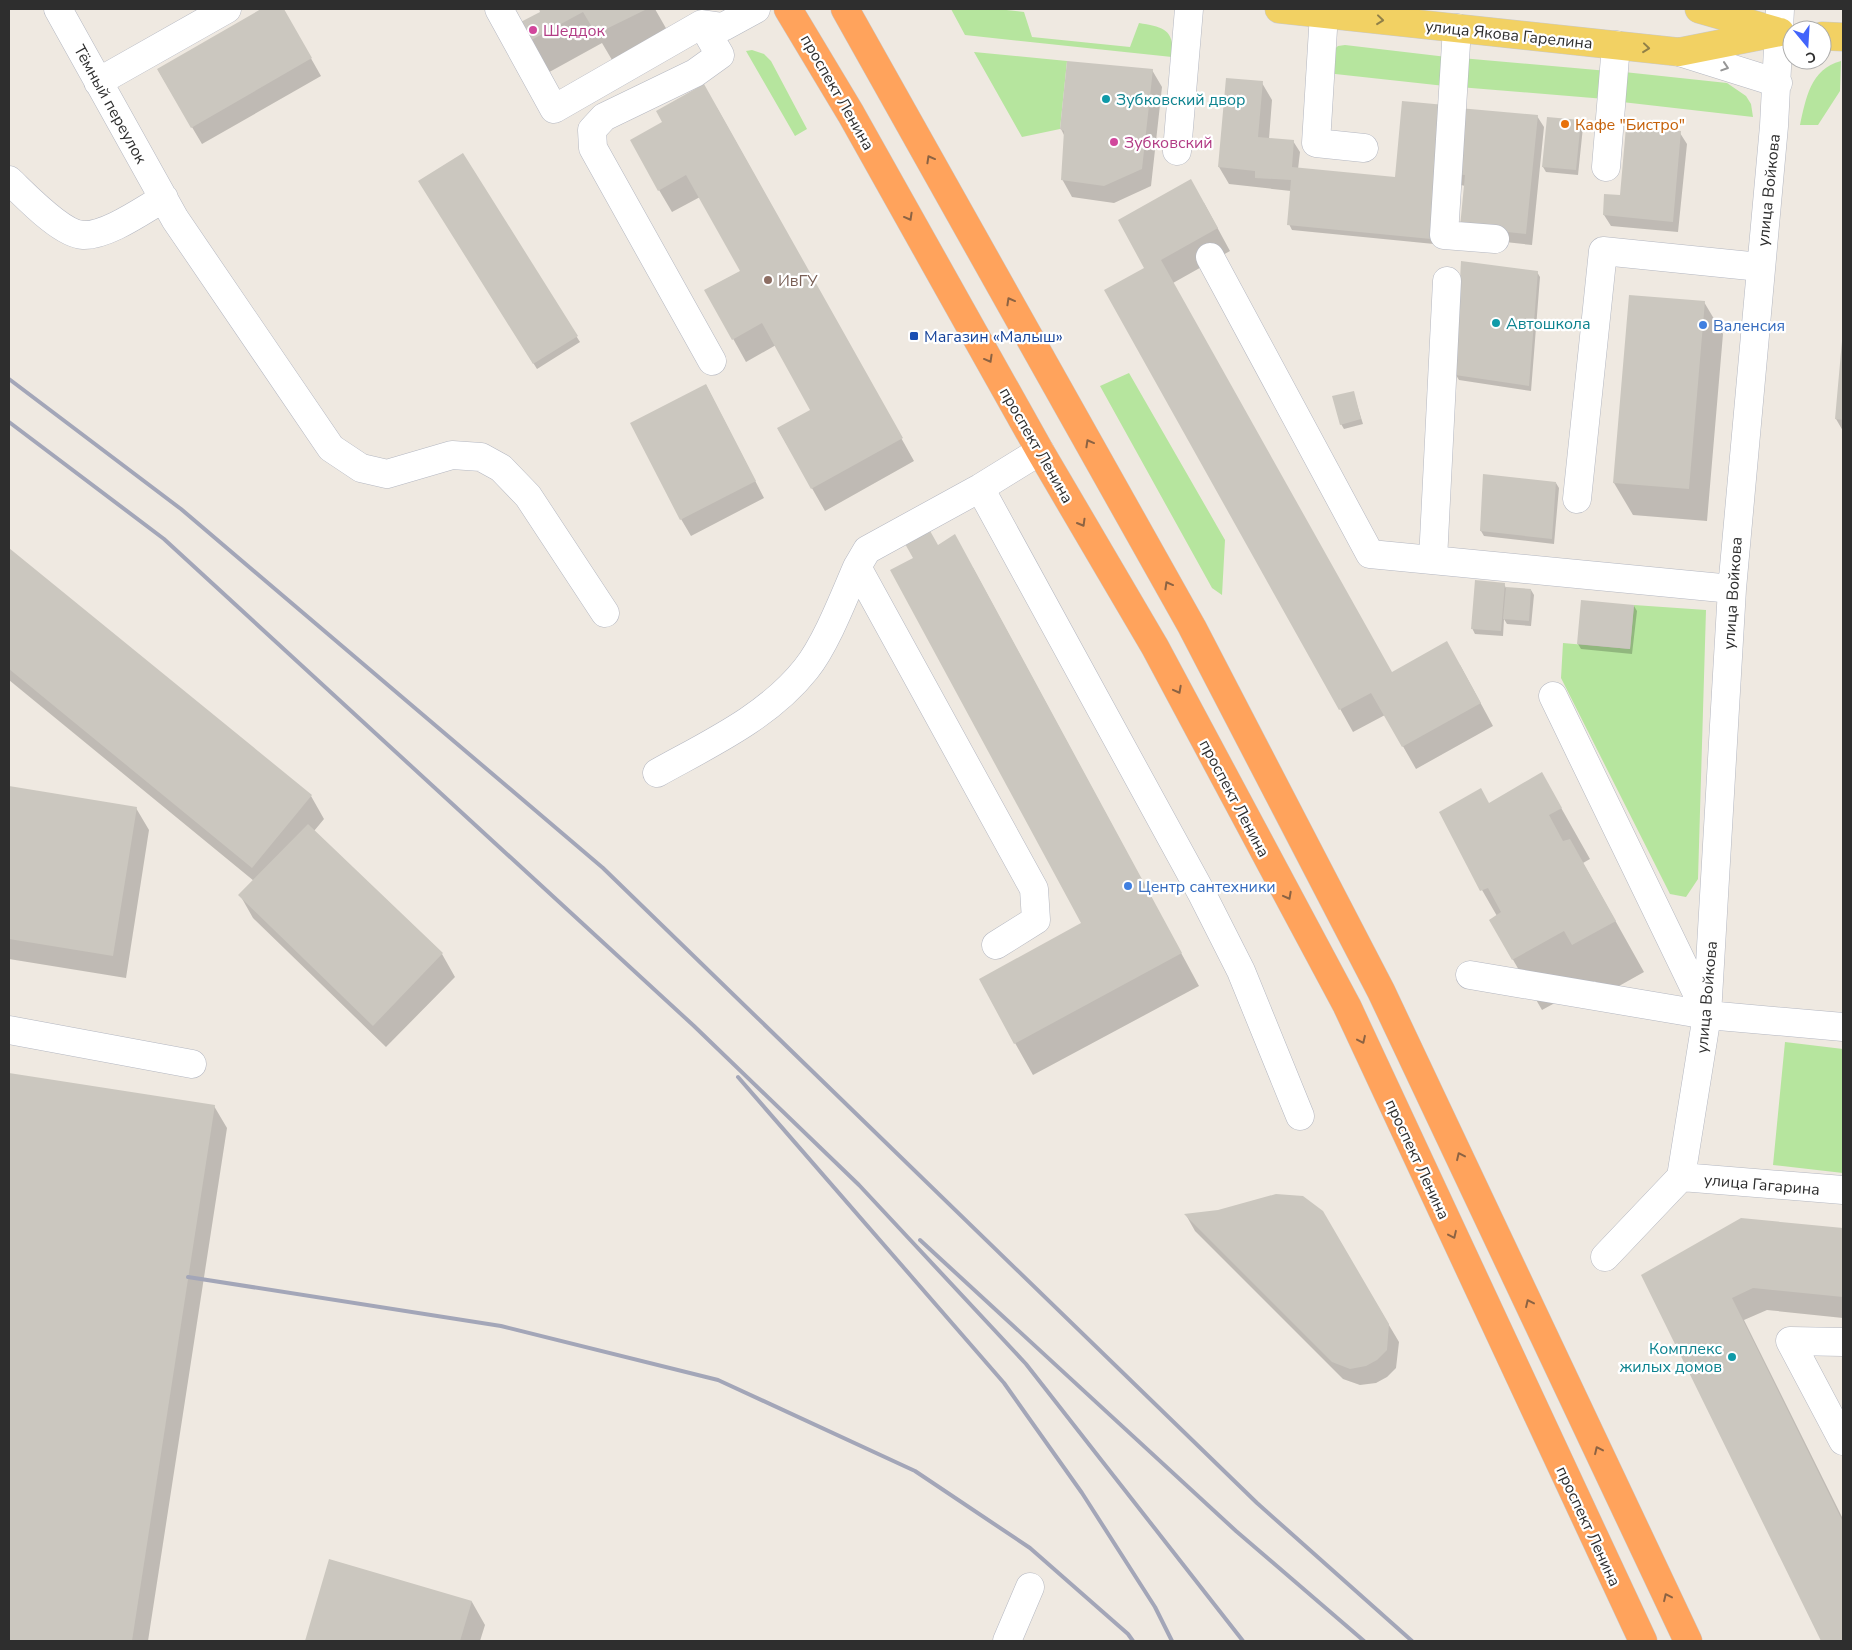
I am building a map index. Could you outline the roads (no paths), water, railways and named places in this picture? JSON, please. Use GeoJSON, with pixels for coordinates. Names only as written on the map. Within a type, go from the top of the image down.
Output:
{"type":"FeatureCollection","features":[{"type":"Feature","properties":{"kind":"highway","name":"проспект Ленина"},"geometry":{"type":"LineString","coordinates":[[788,9],[851,114],[1040,451],[1155,647],[1347,1006],[1643,1641]]}},
{"type":"Feature","properties":{"kind":"highway"},"geometry":{"type":"LineString","coordinates":[[845,9],[1192,627],[1381,990],[1688,1641]]}},
{"type":"Feature","properties":{"kind":"main road","name":"улица Якова Гарелина"},"geometry":{"type":"LineString","coordinates":[[1279,9],[1679,52],[1782,25]]}},
{"type":"Feature","properties":{"kind":"main road"},"geometry":{"type":"LineString","coordinates":[[1699,9],[1782,24]]}},
{"type":"Feature","properties":{"kind":"street","name":"Тёмный переулок"},"geometry":{"type":"LineString","coordinates":[[58,9],[175,219],[331,448],[361,468],[387,474],[452,456],[480,457],[500,468],[528,496],[605,613]]}},
{"type":"Feature","properties":{"kind":"street"},"geometry":{"type":"LineString","coordinates":[[98,82],[227,9]]}},
{"type":"Feature","properties":{"kind":"street"},"geometry":{"type":"LineString","coordinates":[[499,9],[554,109],[702,24],[724,26],[756,9]]}},
{"type":"Feature","properties":{"kind":"street"},"geometry":{"type":"LineString","coordinates":[[1177,150],[1189,9]]}},
{"type":"Feature","properties":{"kind":"street"},"geometry":{"type":"LineString","coordinates":[[1324,14],[1316,143],[1364,148]]}},
{"type":"Feature","properties":{"kind":"street"},"geometry":{"type":"LineString","coordinates":[[702,24],[720,55],[695,73],[604,117],[592,130],[593,148],[712,361]]}},
{"type":"Feature","properties":{"kind":"street"},"geometry":{"type":"LineString","coordinates":[[1457,28],[1444,235],[1495,239]]}},
{"type":"Feature","properties":{"kind":"street","name":"улица Войкова"},"geometry":{"type":"LineString","coordinates":[[1681,1177],[1707,1015],[1732,589],[1760,267],[1782,44]]}},
{"type":"Feature","properties":{"kind":"street"},"geometry":{"type":"LineString","coordinates":[[1606,167],[1616,45]]}},
{"type":"Feature","properties":{"kind":"street","name":"улица Якова Гарелина"},"geometry":{"type":"LineString","coordinates":[[1679,52],[1778,83]]}},
{"type":"Feature","properties":{"kind":"street"},"geometry":{"type":"LineString","coordinates":[[9,180],[64,229],[82,236],[107,230],[164,198]]}},
{"type":"Feature","properties":{"kind":"street"},"geometry":{"type":"LineString","coordinates":[[1577,499],[1603,251],[1760,267]]}},
{"type":"Feature","properties":{"kind":"street"},"geometry":{"type":"LineString","coordinates":[[1210,257],[1370,554],[1732,589]]}},
{"type":"Feature","properties":{"kind":"street"},"geometry":{"type":"LineString","coordinates":[[1433,560],[1447,281]]}},
{"type":"Feature","properties":{"kind":"street"},"geometry":{"type":"LineString","coordinates":[[657,772],[725,735],[769,705],[807,669],[833,622],[867,550],[980,488],[1040,451]]}},
{"type":"Feature","properties":{"kind":"street"},"geometry":{"type":"LineString","coordinates":[[980,488],[1201,892],[1241,971],[1300,1116]]}},
{"type":"Feature","properties":{"kind":"street"},"geometry":{"type":"LineString","coordinates":[[858,567],[1034,889],[1036,920],[996,945]]}},
{"type":"Feature","properties":{"kind":"street"},"geometry":{"type":"LineString","coordinates":[[1553,696],[1707,1015]]}},
{"type":"Feature","properties":{"kind":"street"},"geometry":{"type":"LineString","coordinates":[[1470,975],[1707,1015],[1843,1027]]}},
{"type":"Feature","properties":{"kind":"street"},"geometry":{"type":"LineString","coordinates":[[9,1030],[192,1064]]}},
{"type":"Feature","properties":{"kind":"street"},"geometry":{"type":"LineString","coordinates":[[1605,1257],[1681,1177]]}},
{"type":"Feature","properties":{"kind":"street","name":"улица Гагарина"},"geometry":{"type":"LineString","coordinates":[[1681,1177],[1843,1190]]}},
{"type":"Feature","properties":{"kind":"street"},"geometry":{"type":"LineString","coordinates":[[1843,1342],[1790,1341],[1843,1441]]}},
{"type":"Feature","properties":{"kind":"street"},"geometry":{"type":"LineString","coordinates":[[1006,1641],[1030,1587]]}},
{"type":"Feature","properties":{"kind":"railway"},"geometry":{"type":"LineString","coordinates":[[9,379],[181,509],[603,868],[1257,1503],[1412,1641]]}},
{"type":"Feature","properties":{"kind":"railway"},"geometry":{"type":"LineString","coordinates":[[9,422],[164,539],[694,1026],[859,1185],[1026,1364],[1243,1641]]}},
{"type":"Feature","properties":{"kind":"railway"},"geometry":{"type":"LineString","coordinates":[[738,1077],[1004,1383],[1082,1493],[1155,1607],[1172,1641]]}},
{"type":"Feature","properties":{"kind":"railway"},"geometry":{"type":"LineString","coordinates":[[920,1240],[1236,1531],[1364,1641]]}},
{"type":"Feature","properties":{"kind":"railway"},"geometry":{"type":"LineString","coordinates":[[188,1277],[501,1326],[718,1380],[915,1471],[1030,1548],[1128,1634],[1133,1641]]}},
{"type":"Feature","properties":{"kind":"place","name":"Шеддок"},"geometry":{"type":"Point","coordinates":[533,30]}},
{"type":"Feature","properties":{"kind":"place","name":"Зубковский двор"},"geometry":{"type":"Point","coordinates":[1106,99]}},
{"type":"Feature","properties":{"kind":"place","name":"Кафе \"Бистро\""},"geometry":{"type":"Point","coordinates":[1565,124]}},
{"type":"Feature","properties":{"kind":"place","name":"Зубковский"},"geometry":{"type":"Point","coordinates":[1114,142]}},
{"type":"Feature","properties":{"kind":"place","name":"ИвГУ"},"geometry":{"type":"Point","coordinates":[768,280]}},
{"type":"Feature","properties":{"kind":"place","name":"Автошкола"},"geometry":{"type":"Point","coordinates":[1496,323]}},
{"type":"Feature","properties":{"kind":"place","name":"Валенсия"},"geometry":{"type":"Point","coordinates":[1703,325]}},
{"type":"Feature","properties":{"kind":"place","name":"Магазин «Малыш»"},"geometry":{"type":"Point","coordinates":[914,336]}},
{"type":"Feature","properties":{"kind":"place","name":"Центр сантехники"},"geometry":{"type":"Point","coordinates":[1128,886]}},
{"type":"Feature","properties":{"kind":"place","name":"Комплекс жилых домов"},"geometry":{"type":"Point","coordinates":[1732,1357]}}]}
